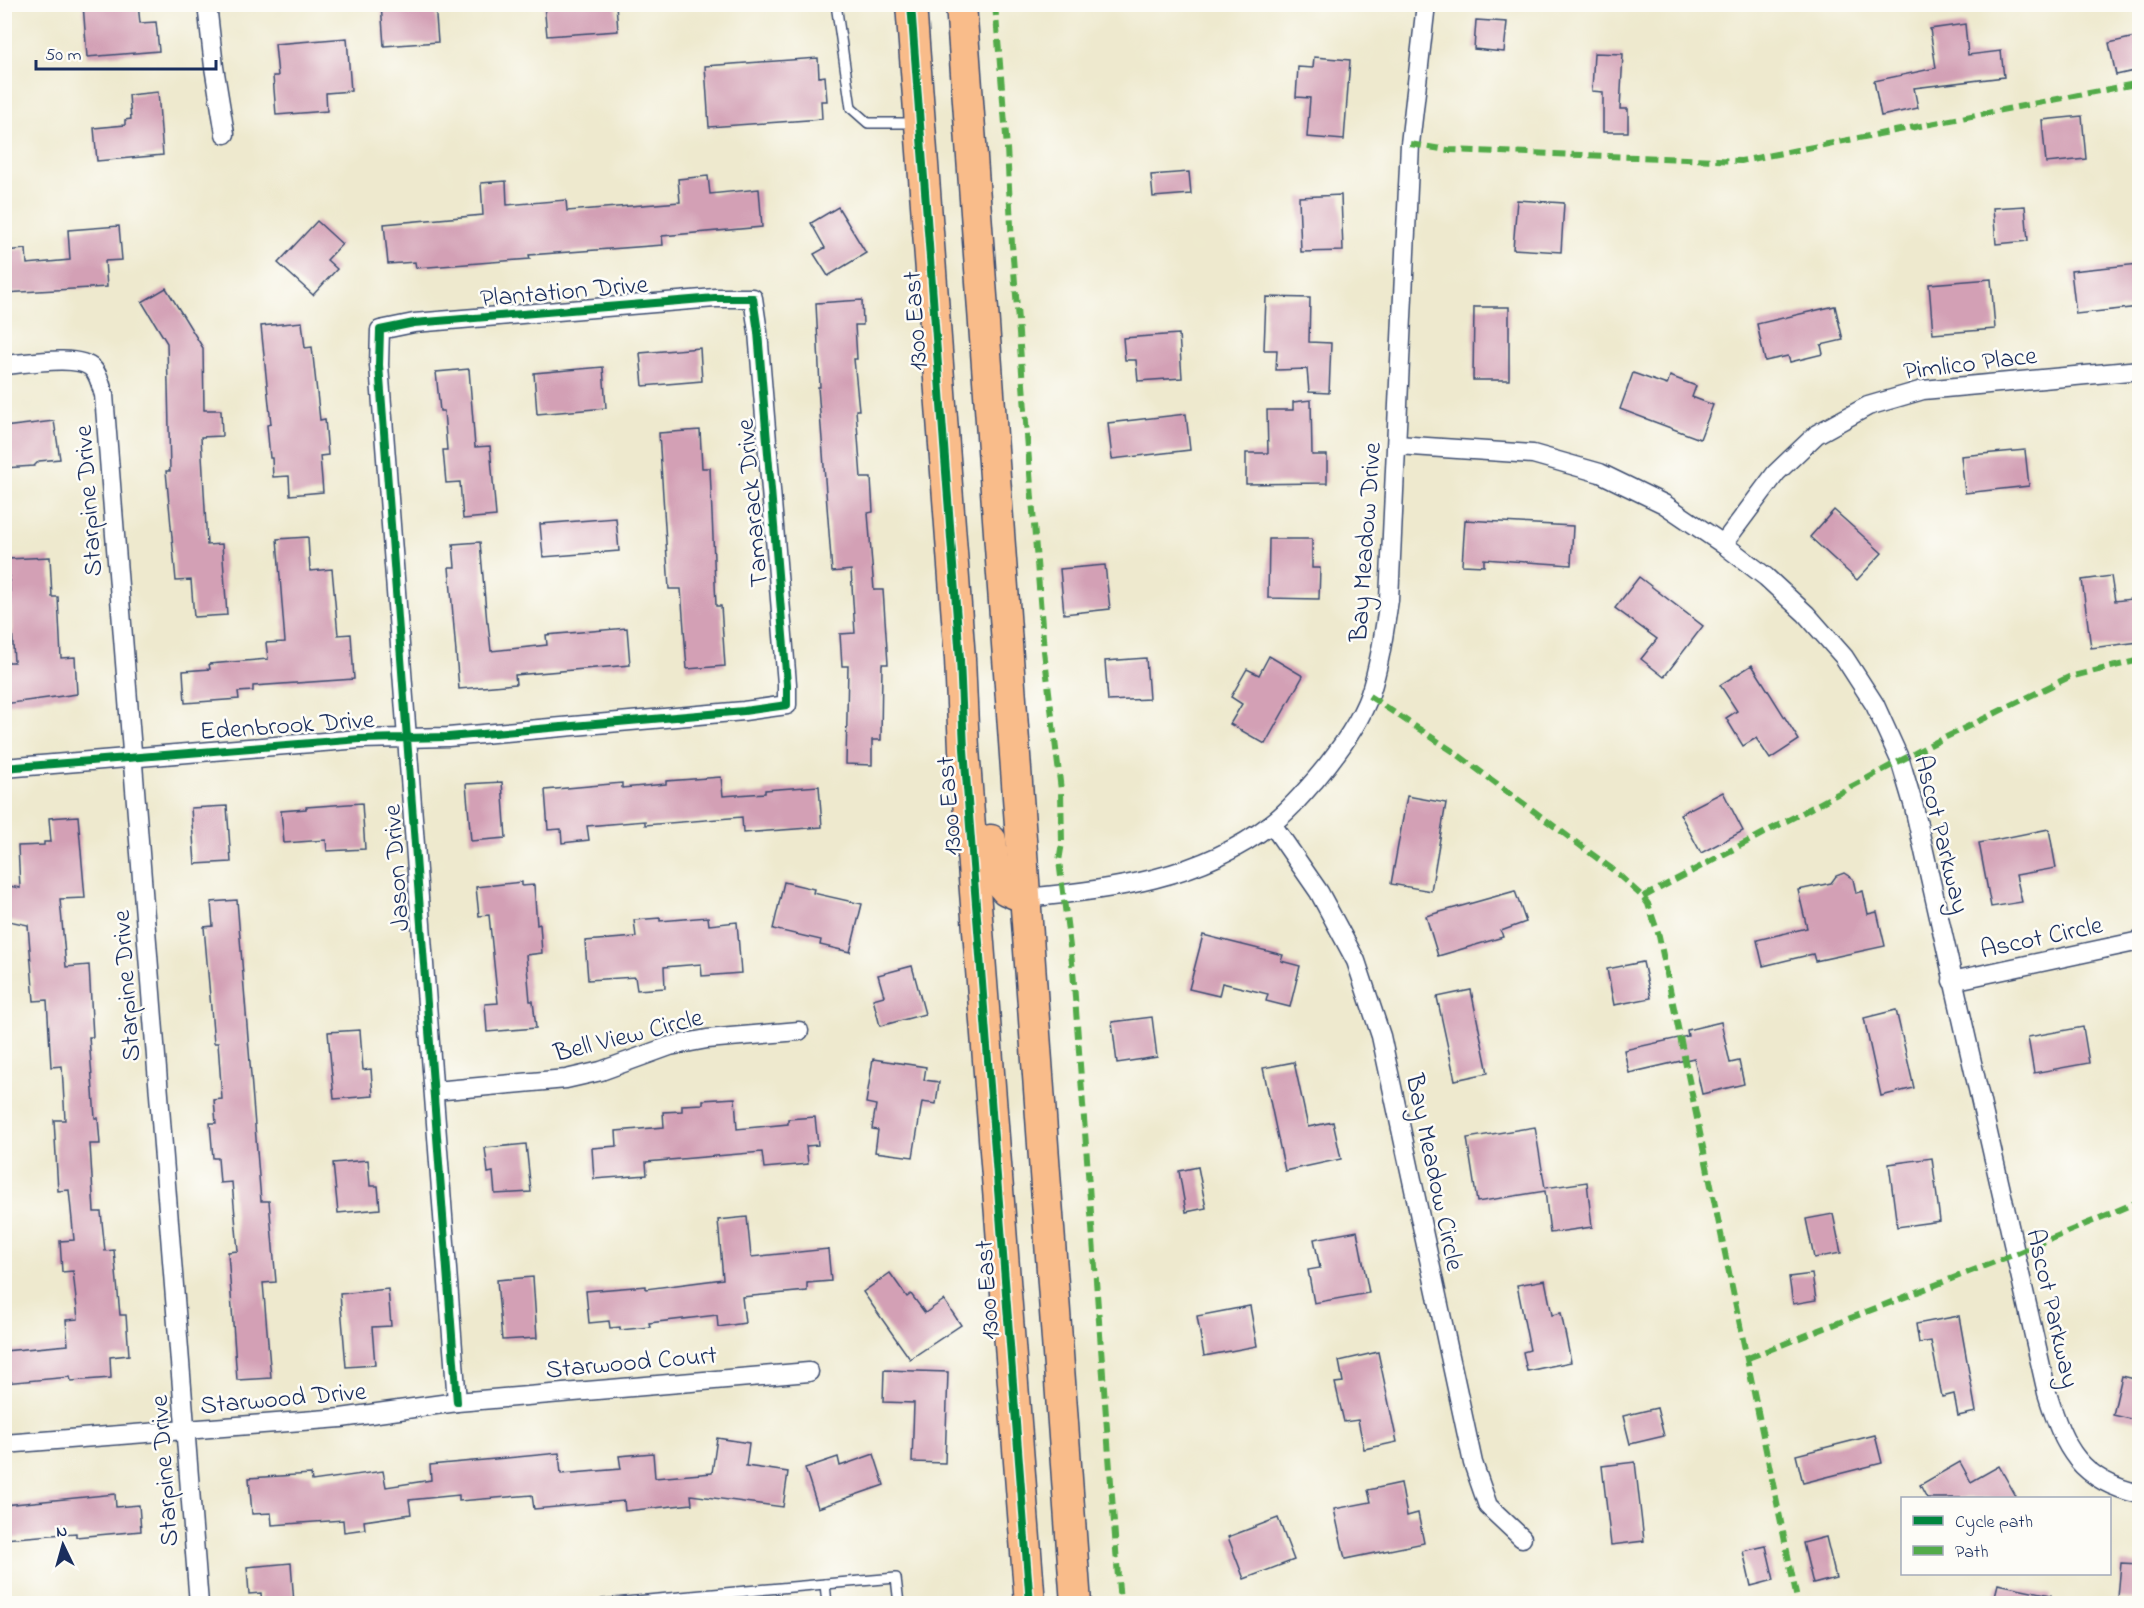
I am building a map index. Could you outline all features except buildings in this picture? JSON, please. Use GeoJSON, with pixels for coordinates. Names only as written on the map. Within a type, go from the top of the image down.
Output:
{"type":"FeatureCollection","features":[{"type":"Feature","properties":{"kind":"main road","name":"1300 East"},"geometry":{"type":"LineString","coordinates":[[910,4],[921,123],[960,659],[964,749],[1030,1604]]}},
{"type":"Feature","properties":{"kind":"main road"},"geometry":{"type":"LineString","coordinates":[[961,4],[1076,1604]]}},
{"type":"Feature","properties":{"kind":"main road"},"geometry":{"type":"LineString","coordinates":[[960,659],[979,725],[995,877],[1006,890],[1025,898]]}},
{"type":"Feature","properties":{"kind":"street"},"geometry":{"type":"LineString","coordinates":[[207,4],[225,134]]}},
{"type":"Feature","properties":{"kind":"street","name":"Bay Meadow Drive"},"geometry":{"type":"LineString","coordinates":[[1025,898],[1143,883],[1188,869],[1232,850],[1272,824],[1303,794],[1329,764],[1352,731],[1369,696],[1381,655],[1389,600],[1410,144],[1426,4]]}},
{"type":"Feature","properties":{"kind":"street","name":"Plantation Drive"},"geometry":{"type":"LineString","coordinates":[[380,330],[425,322],[715,298],[753,298]]}},
{"type":"Feature","properties":{"kind":"street","name":"Tamarack Drive"},"geometry":{"type":"LineString","coordinates":[[753,298],[758,332],[787,705]]}},
{"type":"Feature","properties":{"kind":"street","name":"Jason Drive"},"geometry":{"type":"LineString","coordinates":[[380,330],[379,365],[457,1402]]}},
{"type":"Feature","properties":{"kind":"street","name":"Starpine Drive"},"geometry":{"type":"LineString","coordinates":[[4,365],[70,361],[92,367],[99,380],[106,411],[199,1604]]}},
{"type":"Feature","properties":{"kind":"street","name":"Pimlico Place"},"geometry":{"type":"LineString","coordinates":[[1723,544],[1776,474],[1817,434],[1868,406],[1923,390],[2139,370]]}},
{"type":"Feature","properties":{"kind":"street","name":"Ascot Parkway"},"geometry":{"type":"LineString","coordinates":[[1397,445],[1533,454],[1600,473],[1664,504],[1723,544],[1766,577],[1806,614],[1844,657],[1875,705],[1900,760],[1914,807],[2047,1393],[2058,1427],[2075,1457],[2100,1481],[2139,1494]]}},
{"type":"Feature","properties":{"kind":"street","name":"Edenbrook Drive"},"geometry":{"type":"LineString","coordinates":[[4,768],[360,739],[472,735],[744,711],[787,705]]}},
{"type":"Feature","properties":{"kind":"street","name":"Bay Meadow Circle"},"geometry":{"type":"LineString","coordinates":[[1272,824],[1319,892],[1356,961],[1381,1036],[1473,1463],[1488,1506],[1522,1538]]}},
{"type":"Feature","properties":{"kind":"street","name":"Ascot Circle"},"geometry":{"type":"LineString","coordinates":[[1952,981],[2139,941]]}},
{"type":"Feature","properties":{"kind":"street","name":"Bell View Circle"},"geometry":{"type":"LineString","coordinates":[[434,1091],[566,1079],[601,1071],[670,1046],[707,1039],[799,1031]]}},
{"type":"Feature","properties":{"kind":"street","name":"Starwood Court"},"geometry":{"type":"LineString","coordinates":[[457,1402],[809,1372]]}},
{"type":"Feature","properties":{"kind":"street","name":"Starwood Drive"},"geometry":{"type":"LineString","coordinates":[[4,1444],[341,1418],[457,1402]]}},
{"type":"Feature","properties":{"kind":"lane"},"geometry":{"type":"LineString","coordinates":[[836,4],[850,108],[868,123],[921,123]]}},
{"type":"Feature","properties":{"kind":"lane"},"geometry":{"type":"LineString","coordinates":[[603,1604],[896,1578],[899,1604]]}},
{"type":"Feature","properties":{"kind":"lane"},"geometry":{"type":"LineString","coordinates":[[825,1584],[827,1604]]}},
{"type":"Feature","properties":{"kind":"marked path"},"geometry":{"type":"LineString","coordinates":[[995,4],[1044,651],[1061,790],[1062,843],[1059,861],[1073,970],[1120,1604]]}},
{"type":"Feature","properties":{"kind":"marked path"},"geometry":{"type":"LineString","coordinates":[[1410,144],[1448,150],[1741,161],[2140,83]]}},
{"type":"Feature","properties":{"kind":"marked path"},"geometry":{"type":"LineString","coordinates":[[1643,897],[1930,745],[2069,677],[2140,660]]}},
{"type":"Feature","properties":{"kind":"marked path"},"geometry":{"type":"LineString","coordinates":[[1369,696],[1454,752],[1612,869],[1648,904],[1659,936],[1798,1604]]}},
{"type":"Feature","properties":{"kind":"marked path"},"geometry":{"type":"LineString","coordinates":[[1748,1358],[2015,1254],[2140,1201]]}},
{"type":"Feature","properties":{"kind":"cycle path"},"geometry":{"type":"LineString","coordinates":[[911,4],[960,659],[964,749],[1030,1604]]}},
{"type":"Feature","properties":{"kind":"cycle path"},"geometry":{"type":"LineString","coordinates":[[4,768],[360,739],[448,737],[744,711],[787,705],[758,332],[753,298],[715,298],[414,323],[380,330],[379,365],[407,738],[409,765],[457,1402]]}}]}
